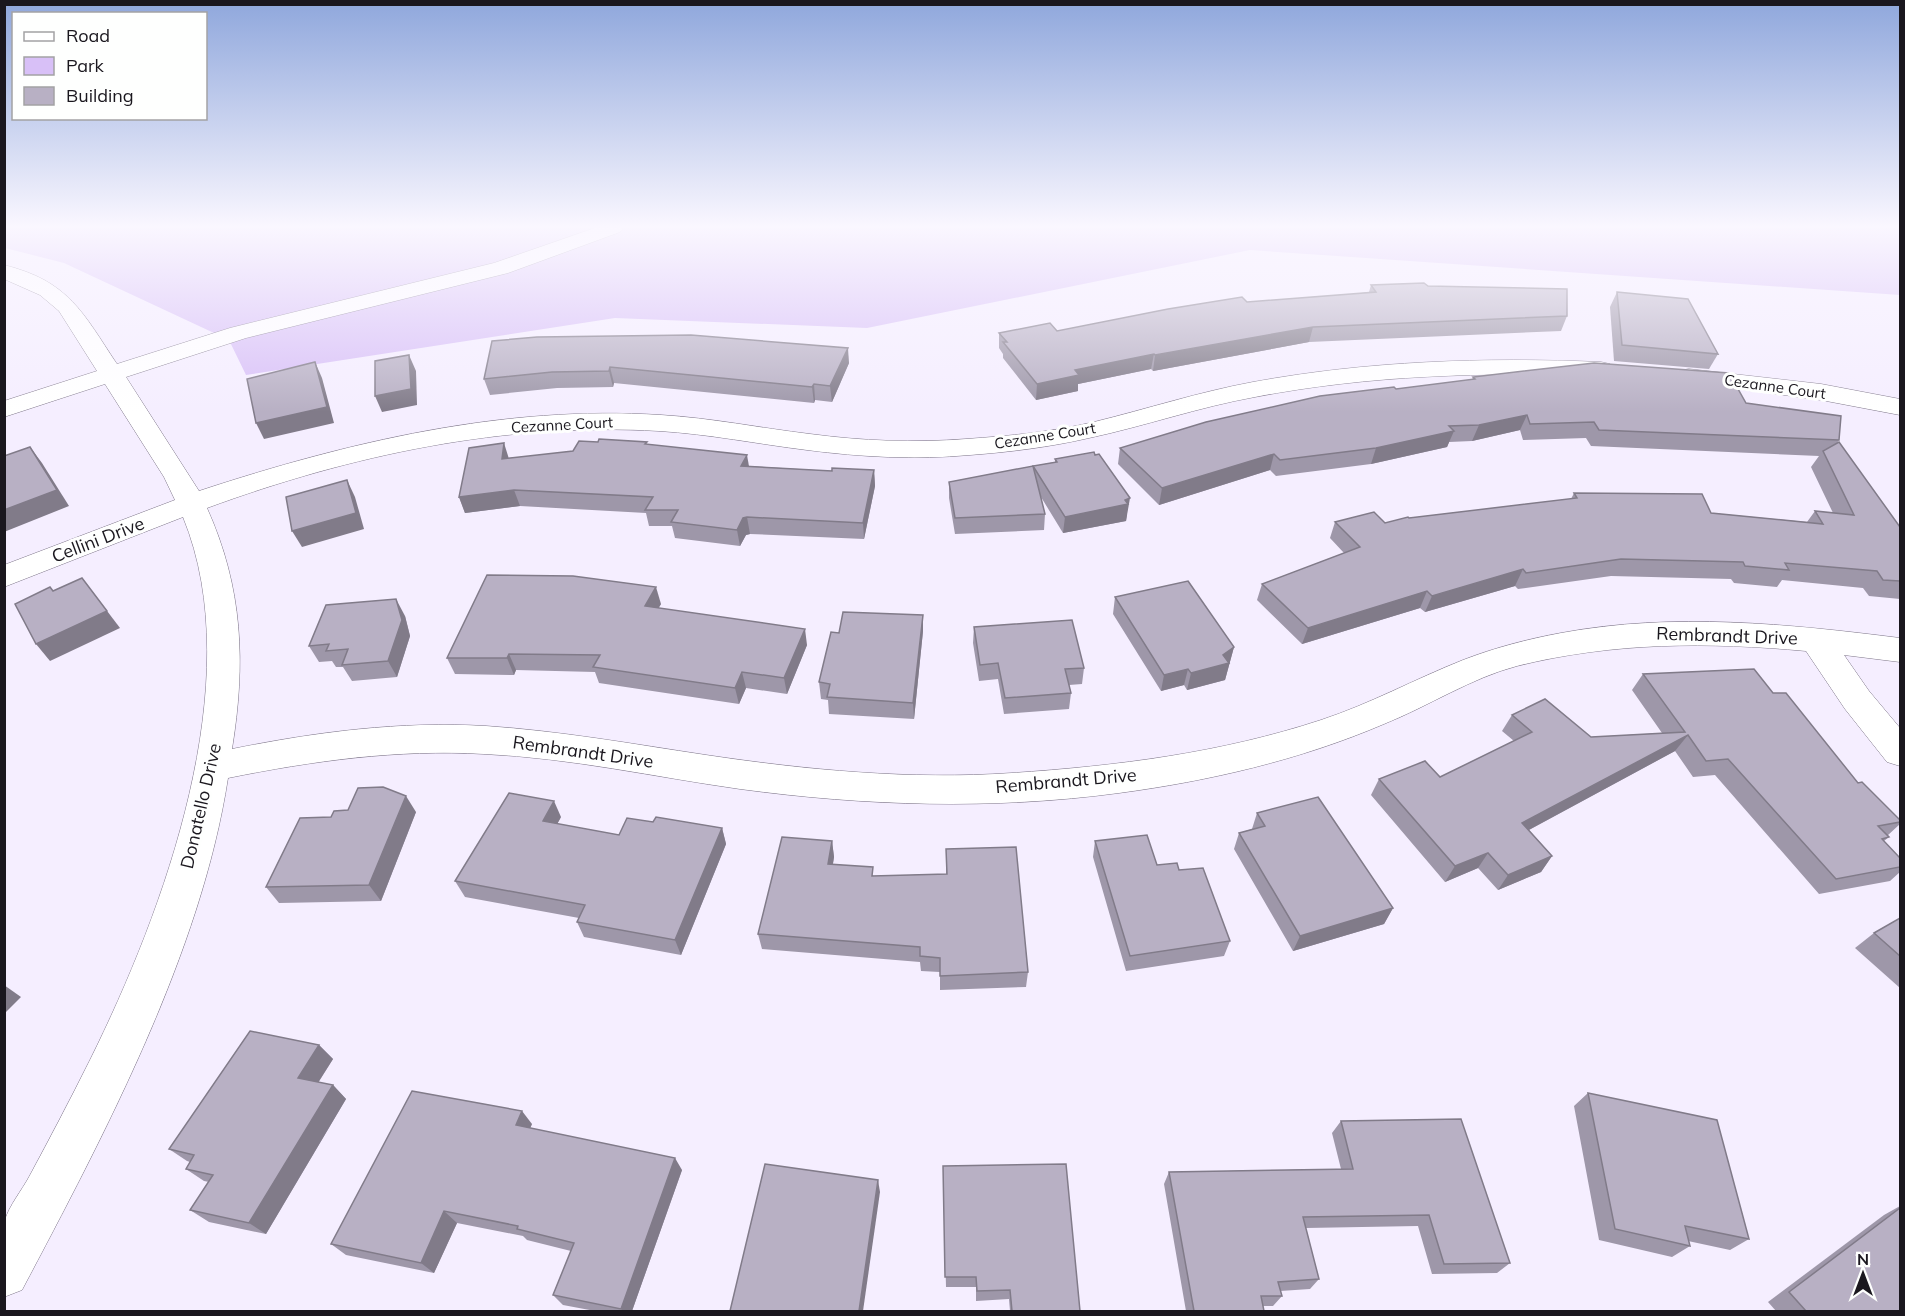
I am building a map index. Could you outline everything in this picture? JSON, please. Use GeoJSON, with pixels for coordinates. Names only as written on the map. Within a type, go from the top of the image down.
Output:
{"type":"FeatureCollection","features":[{"type":"Feature","properties":{"kind":"street","name":"Donatello Drive"},"geometry":{"type":"LineString","coordinates":[[4,1272],[73,1147],[145,988],[190,861],[213,767],[224,679],[221,602],[208,542],[193,504],[68,307],[47,289]]}},
{"type":"Feature","properties":{"kind":"street"},"geometry":{"type":"LineString","coordinates":[[4,409],[238,333],[407,289]]}},
{"type":"Feature","properties":{"kind":"street","name":"Cezanne Court"},"geometry":{"type":"LineString","coordinates":[[193,504],[277,475],[350,455],[425,439],[501,428],[571,423],[642,422],[711,428],[833,445],[900,449],[961,448],[1028,441],[1091,430],[1251,390],[1324,378],[1397,370],[1480,367],[1620,370]]}},
{"type":"Feature","properties":{"kind":"street","name":"Cezanne Court"},"geometry":{"type":"LineString","coordinates":[[1665,373],[1821,392],[1900,407]]}},
{"type":"Feature","properties":{"kind":"street","name":"Cellini Drive"},"geometry":{"type":"LineString","coordinates":[[4,577],[193,504]]}},
{"type":"Feature","properties":{"kind":"street","name":"Rembrandt Drive"},"geometry":{"type":"LineString","coordinates":[[213,767],[264,756],[350,744],[444,738],[529,743],[744,775],[850,787],[968,790],[1086,782],[1189,767],[1284,744],[1369,716],[1450,679],[1512,656],[1580,641],[1643,633],[1720,632],[1900,650]]}},
{"type":"Feature","properties":{"kind":"street"},"geometry":{"type":"LineString","coordinates":[[1816,640],[1857,700],[1900,752]]}},
{"type":"Feature","properties":{"kind":"green space"},"geometry":{"type":"Polygon","coordinates":[[[121,289],[1056,289],[867,328],[615,318],[246,375],[229,340],[121,289]]]}},
{"type":"Feature","properties":{"kind":"green space"},"geometry":{"type":"Polygon","coordinates":[[[1819,289],[1900,289],[1900,295],[1819,289]]]}},
{"type":"Feature","properties":{"kind":"building"},"geometry":{"type":"Polygon","coordinates":[[[1374,289],[1567,289],[1567,316],[1313,327],[1075,370],[1079,375],[1037,384],[1003,342],[1007,342],[999,333],[1050,323],[1057,331],[1242,297],[1247,302],[1376,292],[1374,289]]]}},
{"type":"Feature","properties":{"kind":"building"},"geometry":{"type":"Polygon","coordinates":[[[1617,292],[1688,299],[1718,354],[1622,345],[1617,292]]]}},
{"type":"Feature","properties":{"kind":"building"},"geometry":{"type":"Polygon","coordinates":[[[691,335],[848,348],[830,386],[814,384],[812,387],[610,367],[609,371],[552,372],[484,379],[492,341],[537,337],[691,335]]]}},
{"type":"Feature","properties":{"kind":"building"},"geometry":{"type":"Polygon","coordinates":[[[409,355],[411,389],[375,396],[375,361],[409,355]]]}},
{"type":"Feature","properties":{"kind":"building"},"geometry":{"type":"Polygon","coordinates":[[[315,362],[327,407],[256,423],[247,379],[315,362]]]}},
{"type":"Feature","properties":{"kind":"building"},"geometry":{"type":"Polygon","coordinates":[[[1594,363],[1729,373],[1746,403],[1841,416],[1839,440],[1599,430],[1594,422],[1530,424],[1527,415],[1479,425],[1449,426],[1454,431],[1376,448],[1280,460],[1274,454],[1162,488],[1120,448],[1206,422],[1320,396],[1394,387],[1396,389],[1475,379],[1473,377],[1594,363]]]}},
{"type":"Feature","properties":{"kind":"building"},"geometry":{"type":"Polygon","coordinates":[[[599,439],[647,442],[645,444],[747,455],[741,466],[832,471],[832,468],[874,470],[863,523],[747,517],[743,518],[737,530],[671,522],[678,510],[645,510],[653,497],[514,490],[459,497],[469,448],[504,443],[502,459],[573,451],[579,441],[598,442],[599,439]]]}},
{"type":"Feature","properties":{"kind":"building"},"geometry":{"type":"Polygon","coordinates":[[[1839,442],[1900,527],[1900,581],[1883,580],[1877,571],[1785,563],[1789,570],[1745,566],[1743,562],[1621,559],[1526,573],[1523,569],[1432,596],[1427,591],[1308,628],[1262,584],[1360,547],[1335,522],[1374,512],[1385,523],[1408,517],[1577,498],[1574,493],[1702,494],[1711,513],[1823,524],[1815,511],[1854,515],[1823,451],[1839,442]]]}},
{"type":"Feature","properties":{"kind":"building"},"geometry":{"type":"Polygon","coordinates":[[[30,447],[57,490],[4,510],[4,456],[30,447]]]}},
{"type":"Feature","properties":{"kind":"building"},"geometry":{"type":"Polygon","coordinates":[[[1094,452],[1095,455],[1099,454],[1130,498],[1125,500],[1128,504],[1065,517],[1033,466],[1057,462],[1055,459],[1094,452]]]}},
{"type":"Feature","properties":{"kind":"building"},"geometry":{"type":"Polygon","coordinates":[[[1033,466],[1045,514],[955,518],[949,482],[1033,466]]]}},
{"type":"Feature","properties":{"kind":"building"},"geometry":{"type":"Polygon","coordinates":[[[347,480],[356,513],[292,531],[286,497],[347,480]]]}},
{"type":"Feature","properties":{"kind":"building"},"geometry":{"type":"Polygon","coordinates":[[[487,575],[573,576],[656,587],[645,606],[805,629],[784,678],[742,672],[735,688],[593,667],[600,655],[509,654],[507,658],[447,658],[487,575]]]}},
{"type":"Feature","properties":{"kind":"building"},"geometry":{"type":"Polygon","coordinates":[[[82,578],[107,611],[36,644],[15,604],[50,587],[53,591],[82,578]]]}},
{"type":"Feature","properties":{"kind":"building"},"geometry":{"type":"Polygon","coordinates":[[[1188,581],[1234,647],[1223,655],[1229,663],[1191,673],[1188,669],[1164,675],[1115,597],[1188,581]]]}},
{"type":"Feature","properties":{"kind":"building"},"geometry":{"type":"Polygon","coordinates":[[[396,599],[402,620],[388,661],[342,665],[348,649],[326,651],[329,644],[309,646],[326,605],[396,599]]]}},
{"type":"Feature","properties":{"kind":"building"},"geometry":{"type":"Polygon","coordinates":[[[843,612],[923,615],[913,703],[827,697],[830,684],[819,682],[831,632],[839,633],[843,612]]]}},
{"type":"Feature","properties":{"kind":"building"},"geometry":{"type":"Polygon","coordinates":[[[1072,620],[1084,668],[1065,669],[1071,693],[1005,698],[998,663],[980,665],[974,627],[1072,620]]]}},
{"type":"Feature","properties":{"kind":"building"},"geometry":{"type":"Polygon","coordinates":[[[1754,669],[1773,693],[1786,693],[1858,783],[1862,782],[1900,820],[1900,822],[1878,826],[1889,837],[1882,839],[1900,858],[1900,867],[1836,879],[1728,759],[1706,761],[1688,735],[1522,823],[1552,856],[1508,875],[1488,853],[1455,866],[1379,779],[1425,761],[1440,777],[1532,732],[1512,715],[1545,699],[1591,737],[1685,732],[1643,674],[1754,669]]]}},
{"type":"Feature","properties":{"kind":"building"},"geometry":{"type":"Polygon","coordinates":[[[383,787],[406,796],[369,885],[266,887],[300,818],[331,817],[334,811],[348,810],[358,788],[383,787]]]}},
{"type":"Feature","properties":{"kind":"building"},"geometry":{"type":"Polygon","coordinates":[[[509,793],[554,801],[543,821],[619,835],[627,818],[653,822],[656,817],[722,828],[675,940],[577,922],[585,905],[455,881],[509,793]]]}},
{"type":"Feature","properties":{"kind":"building"},"geometry":{"type":"Polygon","coordinates":[[[1318,797],[1393,908],[1300,936],[1239,833],[1265,826],[1257,813],[1318,797]]]}},
{"type":"Feature","properties":{"kind":"building"},"geometry":{"type":"Polygon","coordinates":[[[1147,835],[1157,865],[1177,863],[1179,870],[1203,868],[1230,941],[1130,956],[1095,841],[1147,835]]]}},
{"type":"Feature","properties":{"kind":"building"},"geometry":{"type":"Polygon","coordinates":[[[782,837],[832,841],[828,864],[873,867],[872,876],[947,874],[946,849],[1016,847],[1028,972],[940,976],[940,958],[920,956],[920,947],[758,934],[782,837]]]}},
{"type":"Feature","properties":{"kind":"building"},"geometry":{"type":"Polygon","coordinates":[[[1900,918],[1900,956],[1874,933],[1900,918]]]}},
{"type":"Feature","properties":{"kind":"building"},"geometry":{"type":"Polygon","coordinates":[[[250,1031],[319,1045],[298,1078],[333,1085],[249,1223],[190,1210],[213,1175],[186,1169],[194,1155],[169,1149],[250,1031]]]}},
{"type":"Feature","properties":{"kind":"building"},"geometry":{"type":"Polygon","coordinates":[[[412,1091],[522,1111],[516,1125],[675,1158],[621,1309],[553,1295],[574,1243],[517,1229],[518,1226],[444,1211],[421,1263],[331,1244],[412,1091]]]}},
{"type":"Feature","properties":{"kind":"building"},"geometry":{"type":"Polygon","coordinates":[[[1588,1093],[1717,1120],[1749,1239],[1685,1226],[1690,1246],[1615,1229],[1588,1093]]]}},
{"type":"Feature","properties":{"kind":"building"},"geometry":{"type":"Polygon","coordinates":[[[1461,1119],[1510,1263],[1444,1264],[1429,1215],[1303,1217],[1319,1279],[1278,1282],[1282,1296],[1261,1296],[1264,1311],[1194,1311],[1169,1172],[1353,1169],[1341,1121],[1461,1119]]]}},
{"type":"Feature","properties":{"kind":"building"},"geometry":{"type":"Polygon","coordinates":[[[765,1164],[878,1180],[859,1311],[730,1311],[765,1164]]]}},
{"type":"Feature","properties":{"kind":"building"},"geometry":{"type":"Polygon","coordinates":[[[1066,1164],[1080,1311],[1012,1311],[1010,1290],[977,1291],[976,1277],[945,1277],[943,1166],[1066,1164]]]}},
{"type":"Feature","properties":{"kind":"building"},"geometry":{"type":"Polygon","coordinates":[[[1900,1208],[1900,1311],[1806,1311],[1789,1292],[1900,1208]]]}}]}
